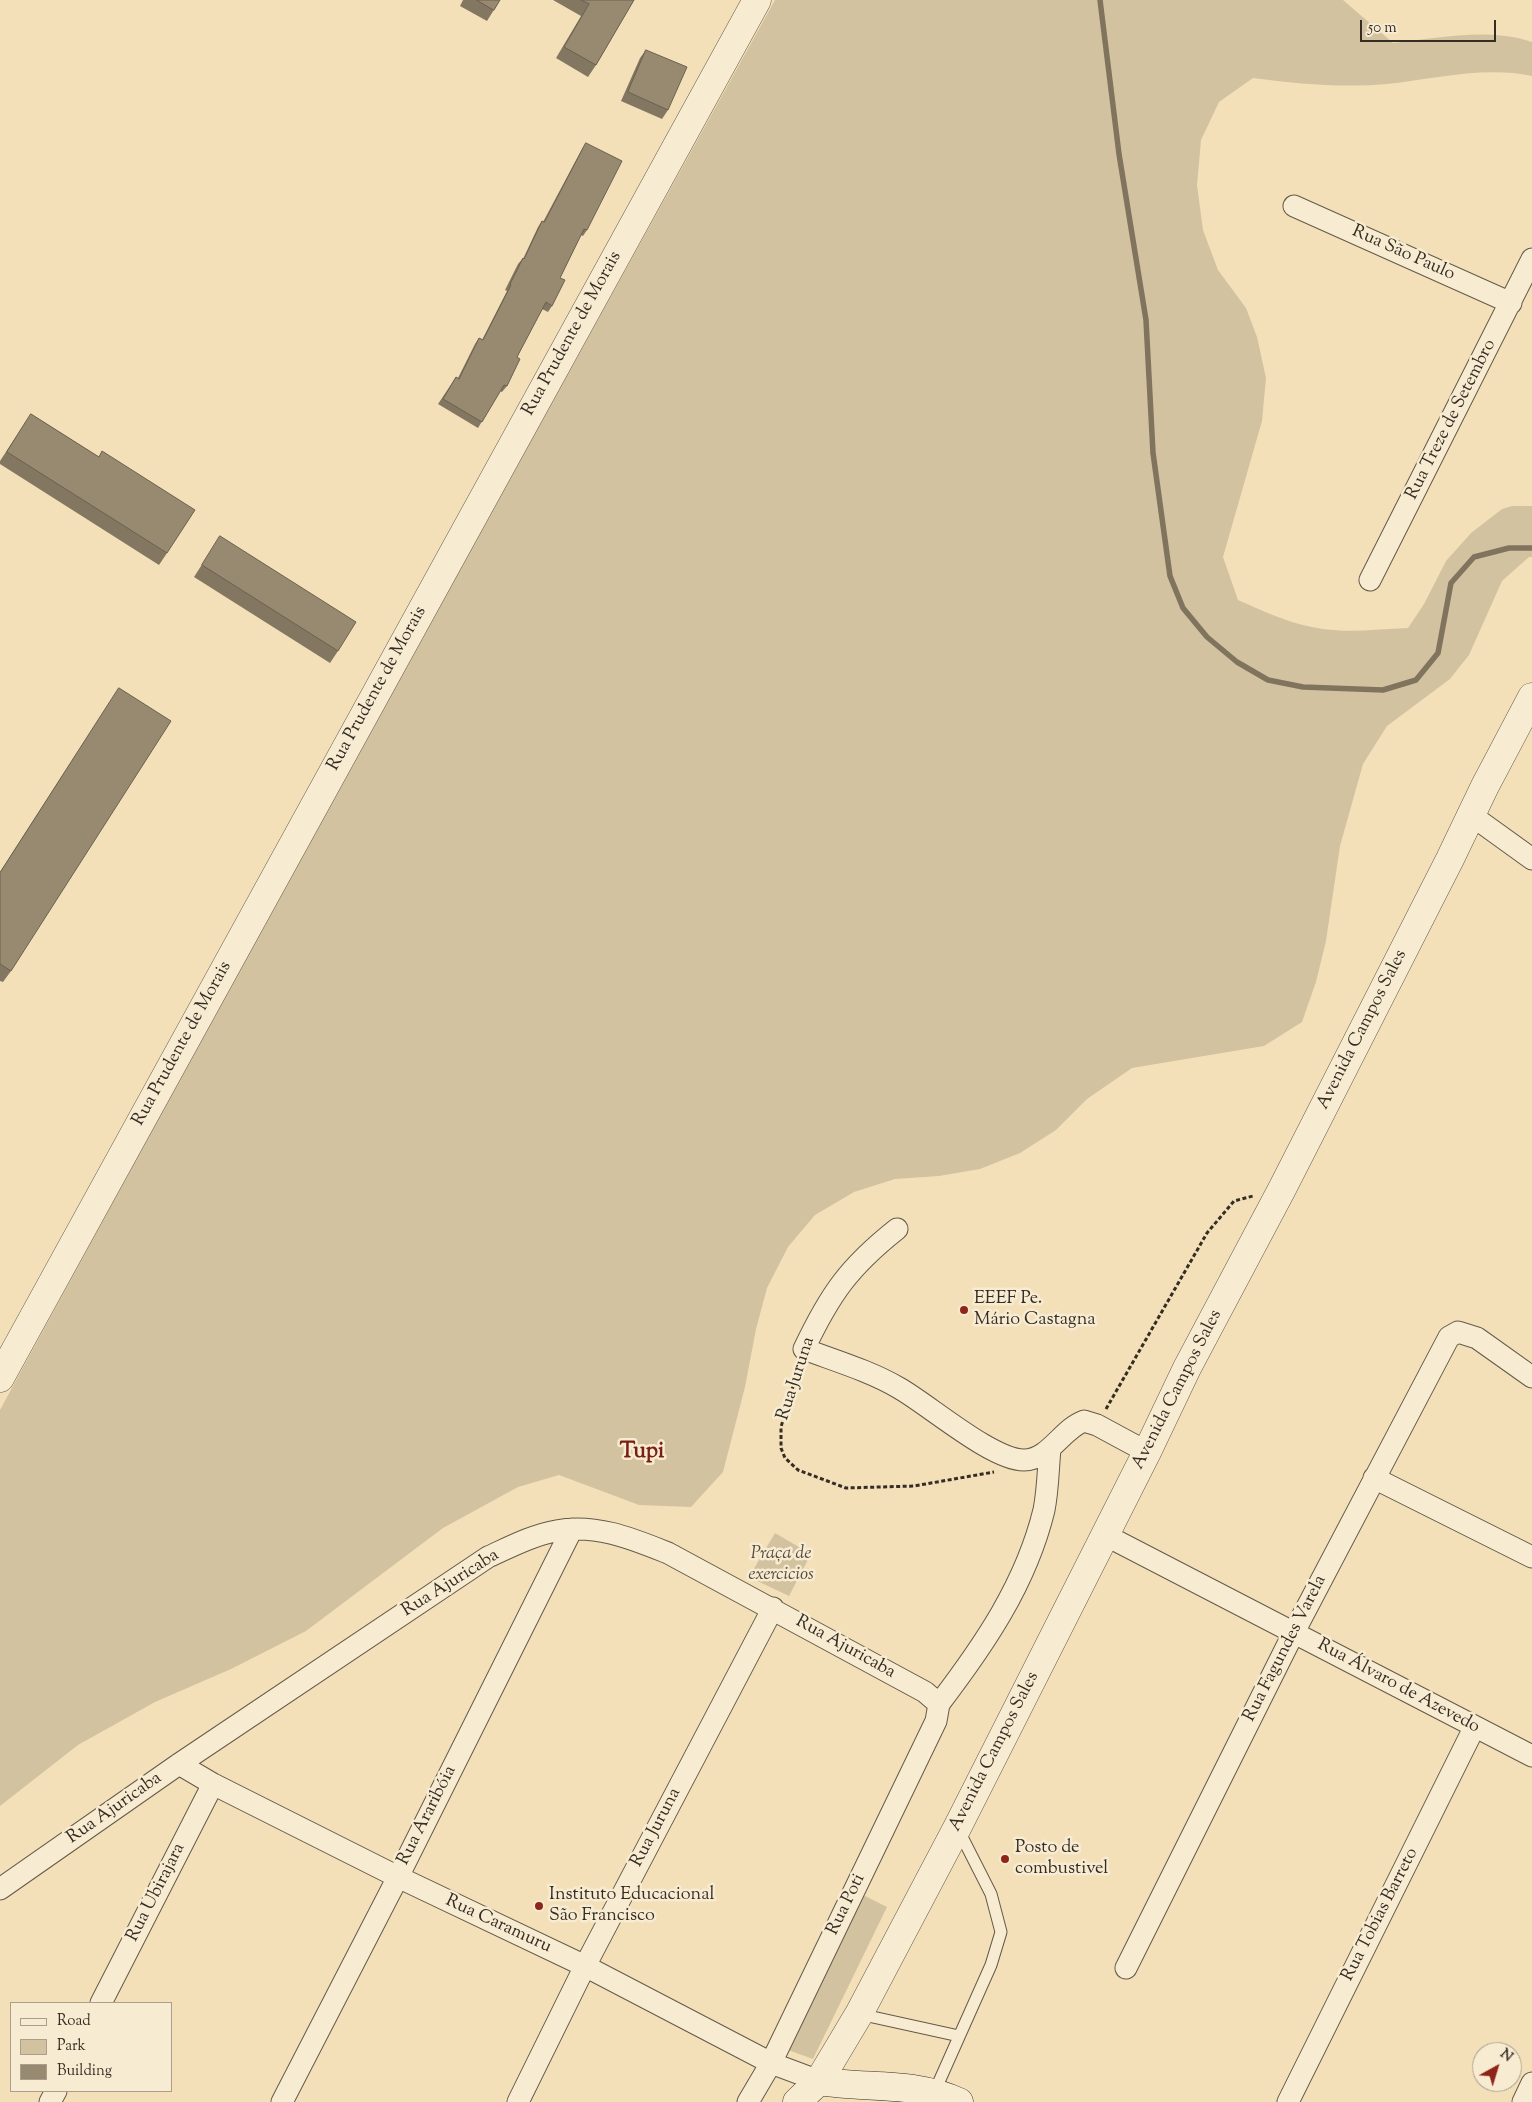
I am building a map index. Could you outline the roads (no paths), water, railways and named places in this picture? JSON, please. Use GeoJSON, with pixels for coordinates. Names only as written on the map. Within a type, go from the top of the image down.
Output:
{"type":"FeatureCollection","features":[{"type":"Feature","properties":{"kind":"street","name":"Rua Prudente de Morais"},"geometry":{"type":"LineString","coordinates":[[0,1378],[757,0]]}},
{"type":"Feature","properties":{"kind":"street","name":"Rua São Paulo"},"geometry":{"type":"LineString","coordinates":[[1294,206],[1511,303]]}},
{"type":"Feature","properties":{"kind":"street","name":"Rua Treze de Setembro"},"geometry":{"type":"LineString","coordinates":[[1370,580],[1532,259]]}},
{"type":"Feature","properties":{"kind":"street","name":"Avenida Campos Sales"},"geometry":{"type":"LineString","coordinates":[[797,2102],[819,2081],[859,2014],[957,1828],[1147,1452],[1187,1368],[1282,1189],[1532,697]]}},
{"type":"Feature","properties":{"kind":"street"},"geometry":{"type":"LineString","coordinates":[[1471,815],[1532,859]]}},
{"type":"Feature","properties":{"kind":"street","name":"Rua Juruna"},"geometry":{"type":"LineString","coordinates":[[897,1229],[856,1264],[820,1314],[804,1348],[878,1377],[899,1388],[996,1451],[1025,1460],[1050,1449]]}},
{"type":"Feature","properties":{"kind":"street","name":"Rua Fagundes Varela"},"geometry":{"type":"LineString","coordinates":[[1126,1968],[1294,1632],[1444,1345],[1453,1334],[1462,1332],[1477,1338],[1532,1377]]}},
{"type":"Feature","properties":{"kind":"street"},"geometry":{"type":"LineString","coordinates":[[939,1704],[975,1656],[998,1620],[1029,1558],[1044,1509],[1050,1449],[1078,1423],[1089,1422],[1147,1452]]}},
{"type":"Feature","properties":{"kind":"street"},"geometry":{"type":"LineString","coordinates":[[1374,1478],[1532,1557]]}},
{"type":"Feature","properties":{"kind":"street","name":"Rua Ajuricaba"},"geometry":{"type":"LineString","coordinates":[[0,1889],[179,1764],[488,1557],[530,1539],[556,1531],[572,1529],[595,1530],[628,1537],[668,1553],[926,1692],[939,1704]]}},
{"type":"Feature","properties":{"kind":"street","name":"Rua Araribóia"},"geometry":{"type":"LineString","coordinates":[[282,2102],[398,1877],[572,1529]]}},
{"type":"Feature","properties":{"kind":"street","name":"Rua Álvaro de Azevedo"},"geometry":{"type":"LineString","coordinates":[[1105,1535],[1294,1632],[1474,1728],[1532,1756]]}},
{"type":"Feature","properties":{"kind":"street","name":"Rua Juruna"},"geometry":{"type":"LineString","coordinates":[[518,2102],[584,1966],[773,1608]]}},
{"type":"Feature","properties":{"kind":"street","name":"Rua Poti"},"geometry":{"type":"LineString","coordinates":[[748,2102],[772,2063],[936,1721],[939,1704]]}},
{"type":"Feature","properties":{"kind":"street","name":"Rua Tobias Barreto"},"geometry":{"type":"LineString","coordinates":[[1288,2102],[1474,1728]]}},
{"type":"Feature","properties":{"kind":"street","name":"Rua Caramuru"},"geometry":{"type":"LineString","coordinates":[[179,1764],[213,1784],[398,1877],[584,1966],[772,2063],[819,2081]]}},
{"type":"Feature","properties":{"kind":"street","name":"Rua Ubirajara"},"geometry":{"type":"LineString","coordinates":[[102,2002],[213,1784]]}},
{"type":"Feature","properties":{"kind":"street"},"geometry":{"type":"LineString","coordinates":[[819,2081],[842,2085],[911,2088],[934,2093],[959,2102]]}},
{"type":"Feature","properties":{"kind":"street"},"geometry":{"type":"LineString","coordinates":[[1523,2102],[1532,2082]]}},
{"type":"Feature","properties":{"kind":"lane"},"geometry":{"type":"LineString","coordinates":[[934,2093],[991,1966],[1001,1932],[991,1894],[957,1828]]}},
{"type":"Feature","properties":{"kind":"lane"},"geometry":{"type":"LineString","coordinates":[[859,2014],[959,2036]]}},
{"type":"Feature","properties":{"kind":"waterway"},"geometry":{"type":"LineString","coordinates":[[1100,0],[1119,154],[1146,320],[1153,453],[1170,576],[1183,608],[1207,637],[1237,662],[1268,680],[1303,687],[1383,690],[1416,680],[1438,653],[1451,583],[1474,557],[1509,548],[1532,548]]}},
{"type":"Feature","properties":{"kind":"place","name":"EEEF Pe. Mário Castagna"},"geometry":{"type":"Point","coordinates":[964,1310]}},
{"type":"Feature","properties":{"kind":"place","name":"Posto de combustivel"},"geometry":{"type":"Point","coordinates":[1005,1859]}},
{"type":"Feature","properties":{"kind":"place","name":"Instituto Educacional São Francisco"},"geometry":{"type":"Point","coordinates":[539,1906]}},
{"type":"Feature","properties":{"kind":"district","name":"Tupi"},"geometry":{"type":"Point","coordinates":[642,1453]}},
{"type":"Feature","properties":{"kind":"park label","name":"Praça de exercicios"},"geometry":{"type":"Point","coordinates":[781,1565]}}]}
